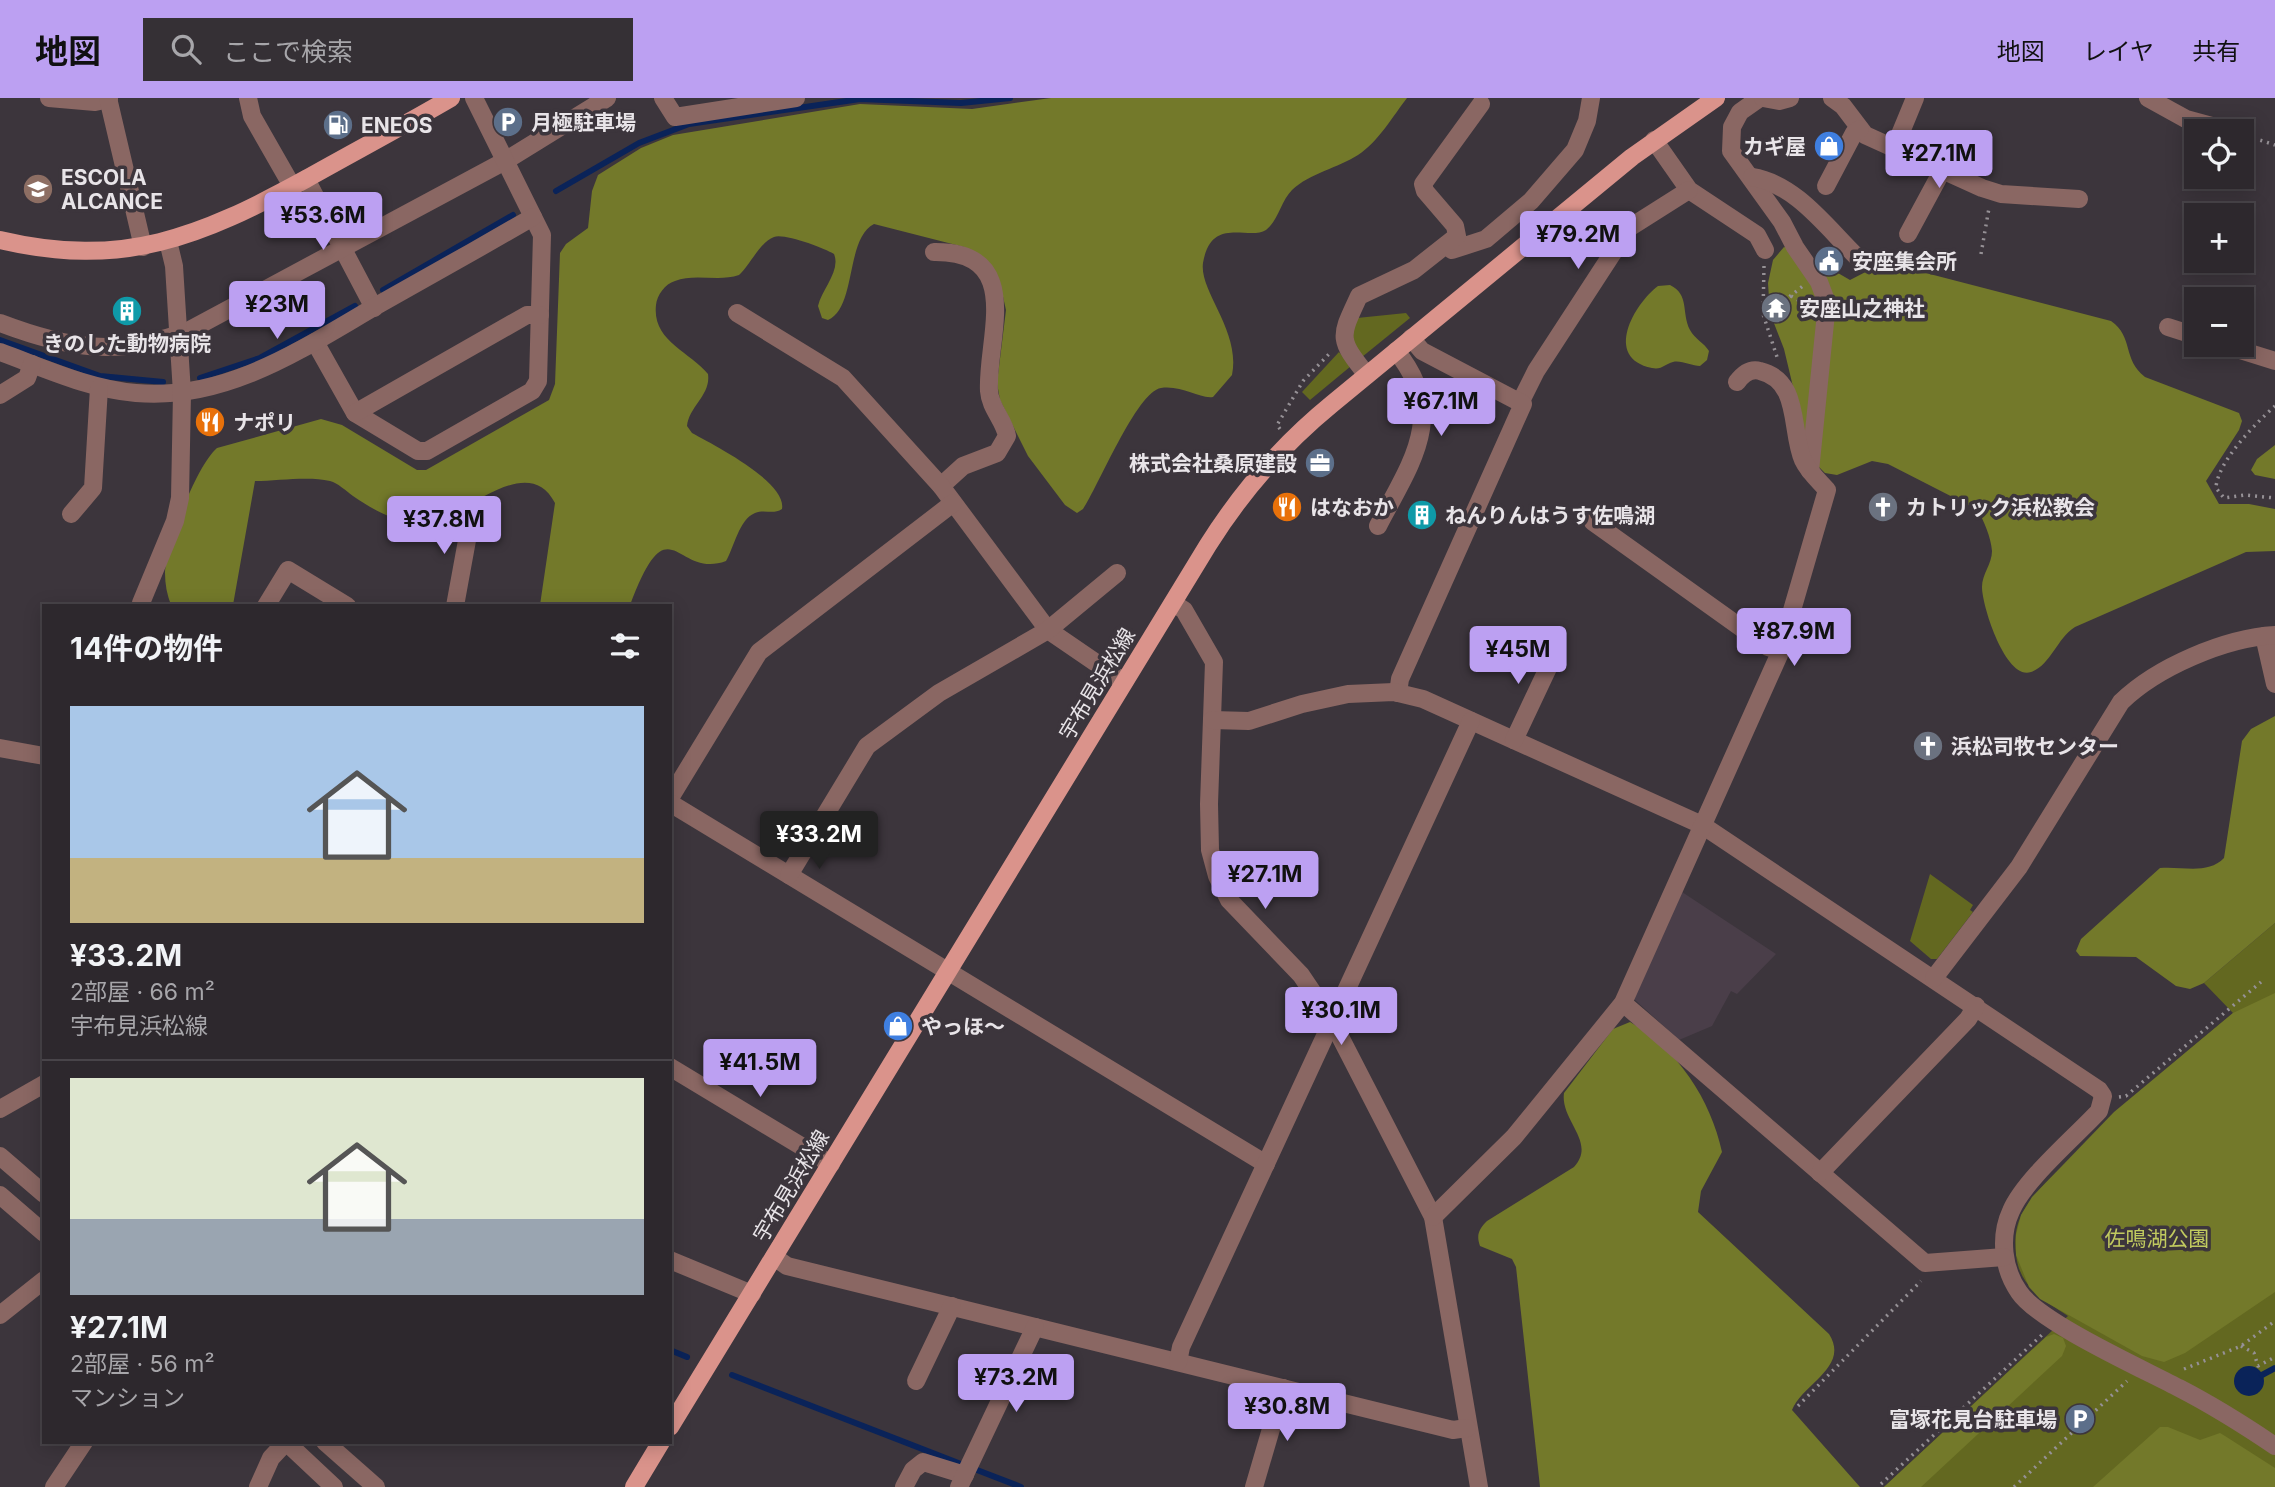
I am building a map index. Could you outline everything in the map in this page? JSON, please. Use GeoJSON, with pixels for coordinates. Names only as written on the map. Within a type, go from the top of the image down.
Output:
{"type":"FeatureCollection","features":[{"type":"Feature","properties":{"kind":"main road"},"geometry":{"type":"LineString","coordinates":[[0,240],[72,251],[143,247],[168,242],[236,217],[451,98]]}},
{"type":"Feature","properties":{"kind":"main road","name":"宇布見浜松線"},"geometry":{"type":"LineString","coordinates":[[672,1424],[1124,682],[1223,522],[1255,479],[1292,439],[1396,351],[1654,140],[1716,98]]}},
{"type":"Feature","properties":{"kind":"main road"},"geometry":{"type":"LineString","coordinates":[[634,1487],[660,1444]]}},
{"type":"Feature","properties":{"kind":"street"},"geometry":{"type":"LineString","coordinates":[[49,98],[95,102],[109,98],[143,247]]}},
{"type":"Feature","properties":{"kind":"street"},"geometry":{"type":"LineString","coordinates":[[248,98],[252,116],[342,248],[374,307]]}},
{"type":"Feature","properties":{"kind":"street"},"geometry":{"type":"LineString","coordinates":[[315,342],[355,413],[418,451],[427,451],[532,391],[538,381],[542,235],[474,98]]}},
{"type":"Feature","properties":{"kind":"street"},"geometry":{"type":"LineString","coordinates":[[0,323],[45,340],[86,347],[128,347],[178,334],[505,161],[607,98]]}},
{"type":"Feature","properties":{"kind":"street"},"geometry":{"type":"LineString","coordinates":[[663,98],[675,117],[796,98]]}},
{"type":"Feature","properties":{"kind":"street"},"geometry":{"type":"LineString","coordinates":[[1448,245],[1452,250],[1486,239],[1531,201],[1575,150],[1587,121],[1591,98]]}},
{"type":"Feature","properties":{"kind":"street"},"geometry":{"type":"LineString","coordinates":[[1790,98],[1779,101],[1762,98],[1740,112],[1732,127],[1731,151],[1752,177],[1819,282],[1827,303],[1811,471]]}},
{"type":"Feature","properties":{"kind":"street"},"geometry":{"type":"LineString","coordinates":[[1832,98],[1843,106],[1866,135],[1991,192],[2079,199]]}},
{"type":"Feature","properties":{"kind":"street"},"geometry":{"type":"LineString","coordinates":[[1894,149],[1915,98]]}},
{"type":"Feature","properties":{"kind":"street"},"geometry":{"type":"LineString","coordinates":[[2148,98],[2186,119]]}},
{"type":"Feature","properties":{"kind":"street"},"geometry":{"type":"LineString","coordinates":[[1367,375],[1346,349],[1343,330],[1359,296],[1415,270],[1457,236],[1455,226],[1425,191],[1423,184],[1481,104]]}},
{"type":"Feature","properties":{"kind":"street"},"geometry":{"type":"LineString","coordinates":[[1826,186],[1854,133],[1860,129]]}},
{"type":"Feature","properties":{"kind":"street"},"geometry":{"type":"LineString","coordinates":[[1654,140],[1689,190],[1757,234],[1765,250]]}},
{"type":"Feature","properties":{"kind":"street"},"geometry":{"type":"LineString","coordinates":[[1908,234],[1942,171]]}},
{"type":"Feature","properties":{"kind":"street"},"geometry":{"type":"LineString","coordinates":[[1752,177],[1773,182],[1791,193],[1857,257]]}},
{"type":"Feature","properties":{"kind":"street"},"geometry":{"type":"LineString","coordinates":[[1520,402],[1629,228],[1689,190]]}},
{"type":"Feature","properties":{"kind":"street"},"geometry":{"type":"LineString","coordinates":[[0,352],[99,388],[138,393],[182,393],[240,378],[315,342],[533,217]]}},
{"type":"Feature","properties":{"kind":"street"},"geometry":{"type":"LineString","coordinates":[[141,603],[178,510],[182,393],[174,266],[168,242]]}},
{"type":"Feature","properties":{"kind":"street"},"geometry":{"type":"LineString","coordinates":[[934,252],[961,255],[984,271],[991,283],[997,310],[989,393],[1007,436],[997,453],[963,467],[941,486]]}},
{"type":"Feature","properties":{"kind":"street"},"geometry":{"type":"LineString","coordinates":[[737,313],[844,378],[941,486],[1048,629],[1124,682]]}},
{"type":"Feature","properties":{"kind":"street"},"geometry":{"type":"LineString","coordinates":[[355,413],[527,315],[540,315]]}},
{"type":"Feature","properties":{"kind":"street"},"geometry":{"type":"LineString","coordinates":[[2168,327],[2184,332]]}},
{"type":"Feature","properties":{"kind":"street"},"geometry":{"type":"LineString","coordinates":[[1398,693],[1400,679],[1523,404],[1422,351],[1412,338]]}},
{"type":"Feature","properties":{"kind":"street"},"geometry":{"type":"LineString","coordinates":[[1378,526],[1417,451],[1422,433],[1422,397],[1407,364],[1396,351]]}},
{"type":"Feature","properties":{"kind":"street"},"geometry":{"type":"LineString","coordinates":[[2254,354],[2275,361]]}},
{"type":"Feature","properties":{"kind":"street"},"geometry":{"type":"LineString","coordinates":[[0,395],[27,378],[32,363]]}},
{"type":"Feature","properties":{"kind":"street"},"geometry":{"type":"LineString","coordinates":[[1433,1217],[1514,1137],[1623,1003],[1780,650],[1827,490],[1811,471],[1800,450],[1787,391],[1778,380],[1755,370],[1748,371],[1737,382]]}},
{"type":"Feature","properties":{"kind":"street"},"geometry":{"type":"LineString","coordinates":[[71,514],[93,488],[99,388]]}},
{"type":"Feature","properties":{"kind":"street"},"geometry":{"type":"LineString","coordinates":[[672,798],[759,652],[953,503]]}},
{"type":"Feature","properties":{"kind":"street"},"geometry":{"type":"LineString","coordinates":[[455,604],[472,513]]}},
{"type":"Feature","properties":{"kind":"street"},"geometry":{"type":"LineString","coordinates":[[1593,522],[1768,647],[1780,650]]}},
{"type":"Feature","properties":{"kind":"street"},"geometry":{"type":"LineString","coordinates":[[267,604],[288,570],[344,604]]}},
{"type":"Feature","properties":{"kind":"street"},"geometry":{"type":"LineString","coordinates":[[789,875],[867,746],[939,694],[1048,629],[1117,573]]}},
{"type":"Feature","properties":{"kind":"street"},"geometry":{"type":"LineString","coordinates":[[1173,603],[1184,610],[1214,662],[1210,837],[1217,877],[1229,900],[1301,975],[1332,1021],[1433,1217],[1479,1487]]}},
{"type":"Feature","properties":{"kind":"street"},"geometry":{"type":"LineString","coordinates":[[1934,978],[2019,867],[2121,702],[2143,682],[2236,641],[2269,636],[2275,684]]}},
{"type":"Feature","properties":{"kind":"street"},"geometry":{"type":"LineString","coordinates":[[1514,740],[1557,649]]}},
{"type":"Feature","properties":{"kind":"street"},"geometry":{"type":"LineString","coordinates":[[1212,720],[1249,721],[1325,698],[1398,693],[1423,699],[1702,825],[2099,1090],[2103,1100],[2099,1111],[2023,1191],[2011,1210],[2004,1233],[2004,1257],[2020,1293],[2033,1308],[2056,1322],[2176,1386],[2275,1446]]}},
{"type":"Feature","properties":{"kind":"street"},"geometry":{"type":"LineString","coordinates":[[1178,1362],[1181,1346],[1471,721]]}},
{"type":"Feature","properties":{"kind":"street"},"geometry":{"type":"LineString","coordinates":[[0,748],[42,756]]}},
{"type":"Feature","properties":{"kind":"street"},"geometry":{"type":"LineString","coordinates":[[672,802],[1266,1164]]}},
{"type":"Feature","properties":{"kind":"street"},"geometry":{"type":"LineString","coordinates":[[1623,1003],[1925,1263],[2004,1257]]}},
{"type":"Feature","properties":{"kind":"street"},"geometry":{"type":"LineString","coordinates":[[1819,1172],[1968,1019],[1976,1006]]}},
{"type":"Feature","properties":{"kind":"street"},"geometry":{"type":"LineString","coordinates":[[672,1067],[831,1164]]}},
{"type":"Feature","properties":{"kind":"street"},"geometry":{"type":"LineString","coordinates":[[0,1109],[42,1085]]}},
{"type":"Feature","properties":{"kind":"street"},"geometry":{"type":"LineString","coordinates":[[0,1156],[42,1192]]}},
{"type":"Feature","properties":{"kind":"street"},"geometry":{"type":"LineString","coordinates":[[0,1195],[42,1231]]}},
{"type":"Feature","properties":{"kind":"street"},"geometry":{"type":"LineString","coordinates":[[774,1257],[787,1266],[1453,1430],[1467,1428]]}},
{"type":"Feature","properties":{"kind":"street"},"geometry":{"type":"LineString","coordinates":[[672,1261],[752,1294]]}},
{"type":"Feature","properties":{"kind":"street"},"geometry":{"type":"LineString","coordinates":[[0,1315],[42,1282]]}},
{"type":"Feature","properties":{"kind":"street"},"geometry":{"type":"LineString","coordinates":[[916,1381],[952,1306]]}},
{"type":"Feature","properties":{"kind":"street"},"geometry":{"type":"LineString","coordinates":[[904,1487],[913,1470],[923,1462],[962,1481],[1035,1327]]}},
{"type":"Feature","properties":{"kind":"street"},"geometry":{"type":"LineString","coordinates":[[1254,1487],[1283,1388]]}},
{"type":"Feature","properties":{"kind":"street"},"geometry":{"type":"LineString","coordinates":[[54,1487],[83,1444]]}},
{"type":"Feature","properties":{"kind":"street"},"geometry":{"type":"LineString","coordinates":[[258,1487],[271,1458],[284,1444]]}},
{"type":"Feature","properties":{"kind":"street"},"geometry":{"type":"LineString","coordinates":[[288,1444],[334,1487]]}},
{"type":"Feature","properties":{"kind":"street"},"geometry":{"type":"LineString","coordinates":[[327,1444],[376,1487]]}},
{"type":"Feature","properties":{"kind":"path"},"geometry":{"type":"LineString","coordinates":[[2254,139],[2275,145]]}},
{"type":"Feature","properties":{"kind":"path"},"geometry":{"type":"LineString","coordinates":[[1981,254],[1991,192]]}},
{"type":"Feature","properties":{"kind":"path"},"geometry":{"type":"LineString","coordinates":[[1765,250],[1761,304],[1765,323],[1777,351],[1778,380]]}},
{"type":"Feature","properties":{"kind":"path"},"geometry":{"type":"LineString","coordinates":[[1282,431],[1277,425],[1303,381],[1345,338]]}},
{"type":"Feature","properties":{"kind":"path"},"geometry":{"type":"LineString","coordinates":[[2275,406],[2250,428],[2219,475],[2216,488],[2224,498],[2245,495],[2275,498]]}},
{"type":"Feature","properties":{"kind":"path"},"geometry":{"type":"LineString","coordinates":[[2103,1100],[2126,1096],[2261,982]]}},
{"type":"Feature","properties":{"kind":"path"},"geometry":{"type":"LineString","coordinates":[[1798,1406],[1940,1262]]}},
{"type":"Feature","properties":{"kind":"path"},"geometry":{"type":"LineString","coordinates":[[2176,1386],[2184,1369],[2241,1346],[2275,1321]]}},
{"type":"Feature","properties":{"kind":"path"},"geometry":{"type":"LineString","coordinates":[[1881,1484],[2056,1322]]}},
{"type":"Feature","properties":{"kind":"path"},"geometry":{"type":"LineString","coordinates":[[2241,1346],[2254,1353],[2258,1366],[2275,1357]]}},
{"type":"Feature","properties":{"kind":"path"},"geometry":{"type":"LineString","coordinates":[[2014,1487],[2131,1378],[2137,1366]]}},
{"type":"Feature","properties":{"kind":"shaded area"},"geometry":{"type":"Polygon","coordinates":[[[1682,892],[1776,954],[1737,994],[1731,991],[1712,1026],[1679,1040],[1634,999],[1682,892]]]}},
{"type":"Feature","properties":{"kind":"green space"},"geometry":{"type":"Polygon","coordinates":[[[1051,98],[1407,98],[1365,150],[1350,160],[1307,179],[1292,190],[1274,222],[1266,230],[1259,233],[1222,234],[1214,239],[1207,248],[1203,274],[1231,343],[1232,375],[1213,397],[1169,388],[1161,388],[1151,393],[1129,422],[1083,509],[1077,513],[1065,505],[1028,456],[1000,400],[997,383],[1006,310],[999,279],[964,247],[874,224],[865,232],[859,244],[843,302],[837,313],[828,320],[822,318],[818,306],[835,267],[834,254],[795,239],[779,236],[769,240],[739,275],[682,279],[671,282],[658,297],[656,317],[660,328],[673,344],[708,374],[706,388],[687,426],[692,433],[762,476],[780,498],[782,509],[749,516],[737,534],[726,561],[709,564],[695,561],[674,550],[665,550],[655,556],[644,573],[630,604],[540,604],[555,503],[544,489],[530,483],[515,484],[499,489],[438,520],[415,522],[382,513],[330,481],[255,481],[233,604],[171,604],[165,573],[171,545],[200,471],[217,448],[321,419],[342,425],[417,470],[426,470],[549,400],[555,384],[560,253],[566,244],[588,228],[592,191],[598,175],[641,148],[673,135],[860,104],[972,109],[1051,98]]]}},
{"type":"Feature","properties":{"kind":"green space"},"geometry":{"type":"Polygon","coordinates":[[[1784,247],[1800,251],[1850,280],[1883,263],[2111,321],[2123,334],[2133,363],[2145,377],[2239,413],[2242,421],[2239,430],[2206,481],[2219,504],[2249,504],[2275,509],[2275,551],[2246,552],[2075,627],[2063,638],[2044,664],[2031,672],[2022,672],[2005,654],[1986,610],[1982,582],[1992,551],[1989,535],[1978,510],[1888,464],[1872,461],[1837,475],[1825,473],[1810,458],[1784,349],[1770,313],[1768,283],[1773,260],[1784,247]]]}},
{"type":"Feature","properties":{"kind":"green space"},"geometry":{"type":"Polygon","coordinates":[[[1670,285],[1683,299],[1690,330],[1709,351],[1707,360],[1700,366],[1676,362],[1652,368],[1637,362],[1629,353],[1626,342],[1628,330],[1640,305],[1658,286],[1670,285]]]}},
{"type":"Feature","properties":{"kind":"green space"},"geometry":{"type":"Polygon","coordinates":[[[1406,313],[1410,318],[1362,357],[1352,338],[1357,318],[1406,313]]]}},
{"type":"Feature","properties":{"kind":"green space"},"geometry":{"type":"Polygon","coordinates":[[[1339,352],[1351,366],[1310,400],[1302,392],[1339,352]]]}},
{"type":"Feature","properties":{"kind":"green space"},"geometry":{"type":"Polygon","coordinates":[[[2275,445],[2275,479],[2255,475],[2251,470],[2257,459],[2275,445]]]}},
{"type":"Feature","properties":{"kind":"green space"},"geometry":{"type":"Polygon","coordinates":[[[2275,716],[2275,923],[2204,983],[2190,989],[2176,986],[2136,957],[2080,956],[2076,951],[2081,939],[2160,868],[2203,868],[2224,858],[2242,741],[2251,729],[2275,716]]]}},
{"type":"Feature","properties":{"kind":"green space"},"geometry":{"type":"Polygon","coordinates":[[[1930,874],[1973,905],[1970,910],[1973,912],[1937,959],[1931,959],[1910,941],[1930,874]]]}},
{"type":"Feature","properties":{"kind":"green space","name":"佐鳴湖公園"},"geometry":{"type":"Polygon","coordinates":[[[2275,923],[2275,1487],[1884,1487],[2068,1316],[2034,1291],[2022,1275],[2015,1243],[2023,1212],[2044,1184],[2108,1121],[2233,1013],[2204,983],[2275,923]]]}},
{"type":"Feature","properties":{"kind":"green space"},"geometry":{"type":"Polygon","coordinates":[[[2275,993],[2275,1292],[2185,1353],[2164,1362],[2142,1356],[2040,1299],[2029,1287],[2016,1255],[2016,1235],[2021,1215],[2032,1197],[2114,1112],[2233,1013],[2275,993]]]}},
{"type":"Feature","properties":{"kind":"green space"},"geometry":{"type":"Polygon","coordinates":[[[1630,1022],[1663,1046],[1677,1061],[1690,1077],[1710,1113],[1722,1152],[1701,1191],[1698,1212],[1829,1334],[1834,1346],[1834,1356],[1792,1410],[1860,1487],[1540,1487],[1516,1267],[1512,1259],[1480,1246],[1478,1235],[1487,1221],[1574,1167],[1582,1149],[1567,1113],[1564,1093],[1613,1029],[1630,1022]]]}},
{"type":"Feature","properties":{"kind":"green space"},"geometry":{"type":"Polygon","coordinates":[[[2054,1334],[2063,1338],[2066,1346],[2062,1356],[1921,1487],[1884,1487],[2046,1337],[2054,1334]]]}},
{"type":"Feature","properties":{"kind":"green space"},"geometry":{"type":"Polygon","coordinates":[[[2160,1427],[2168,1427],[2200,1440],[2220,1433],[2275,1468],[2275,1487],[2093,1487],[2160,1427]]]}},
{"type":"Feature","properties":{"kind":"water"},"geometry":{"type":"Polygon","coordinates":[[[2249,1366],[2255,1367],[2263,1375],[2263,1387],[2255,1395],[2249,1396],[2243,1395],[2235,1387],[2234,1381],[2235,1375],[2243,1367],[2249,1366]]]}},
{"type":"Feature","properties":{"kind":"waterway"},"geometry":{"type":"LineString","coordinates":[[556,191],[639,143],[689,124],[860,99],[961,103],[1010,98]]}},
{"type":"Feature","properties":{"kind":"waterway"},"geometry":{"type":"LineString","coordinates":[[383,290],[513,215]]}},
{"type":"Feature","properties":{"kind":"waterway"},"geometry":{"type":"LineString","coordinates":[[200,378],[260,358],[355,306]]}},
{"type":"Feature","properties":{"kind":"waterway"},"geometry":{"type":"LineString","coordinates":[[0,340],[100,376],[163,382]]}},
{"type":"Feature","properties":{"kind":"waterway"},"geometry":{"type":"LineString","coordinates":[[672,1351],[687,1357]]}},
{"type":"Feature","properties":{"kind":"waterway"},"geometry":{"type":"LineString","coordinates":[[2262,1375],[2275,1368]]}},
{"type":"Feature","properties":{"kind":"waterway"},"geometry":{"type":"LineString","coordinates":[[732,1375],[961,1464]]}},
{"type":"Feature","properties":{"kind":"waterway"},"geometry":{"type":"LineString","coordinates":[[977,1470],[1021,1487]]}},
{"type":"Feature","properties":{"kind":"place","name":"月極駐車場"},"geometry":{"type":"Point","coordinates":[508,122]}},
{"type":"Feature","properties":{"kind":"place","name":"ENEOS"},"geometry":{"type":"Point","coordinates":[338,125]}},
{"type":"Feature","properties":{"kind":"place","name":"カギ屋"},"geometry":{"type":"Point","coordinates":[1829,146]}},
{"type":"Feature","properties":{"kind":"place","name":"ESCOLA ALCANCE"},"geometry":{"type":"Point","coordinates":[38,189]}},
{"type":"Feature","properties":{"kind":"place","name":"安座集会所"},"geometry":{"type":"Point","coordinates":[1829,261]}},
{"type":"Feature","properties":{"kind":"place","name":"安座山之神社"},"geometry":{"type":"Point","coordinates":[1776,308]}},
{"type":"Feature","properties":{"kind":"place","name":"きのした動物病院"},"geometry":{"type":"Point","coordinates":[127,311]}},
{"type":"Feature","properties":{"kind":"place","name":"ナポリ"},"geometry":{"type":"Point","coordinates":[210,422]}},
{"type":"Feature","properties":{"kind":"place","name":"株式会社桑原建設"},"geometry":{"type":"Point","coordinates":[1320,463]}},
{"type":"Feature","properties":{"kind":"place","name":"はなおか"},"geometry":{"type":"Point","coordinates":[1287,507]}},
{"type":"Feature","properties":{"kind":"place","name":"カトリック浜松教会"},"geometry":{"type":"Point","coordinates":[1883,507]}},
{"type":"Feature","properties":{"kind":"place","name":"ねんりんはうす佐鳴湖"},"geometry":{"type":"Point","coordinates":[1422,515]}},
{"type":"Feature","properties":{"kind":"place","name":"浜松司牧センター"},"geometry":{"type":"Point","coordinates":[1928,746]}},
{"type":"Feature","properties":{"kind":"place","name":"やっほ～"},"geometry":{"type":"Point","coordinates":[898,1026]}},
{"type":"Feature","properties":{"kind":"place","name":"富塚花見台駐車場"},"geometry":{"type":"Point","coordinates":[2080,1419]}}]}
